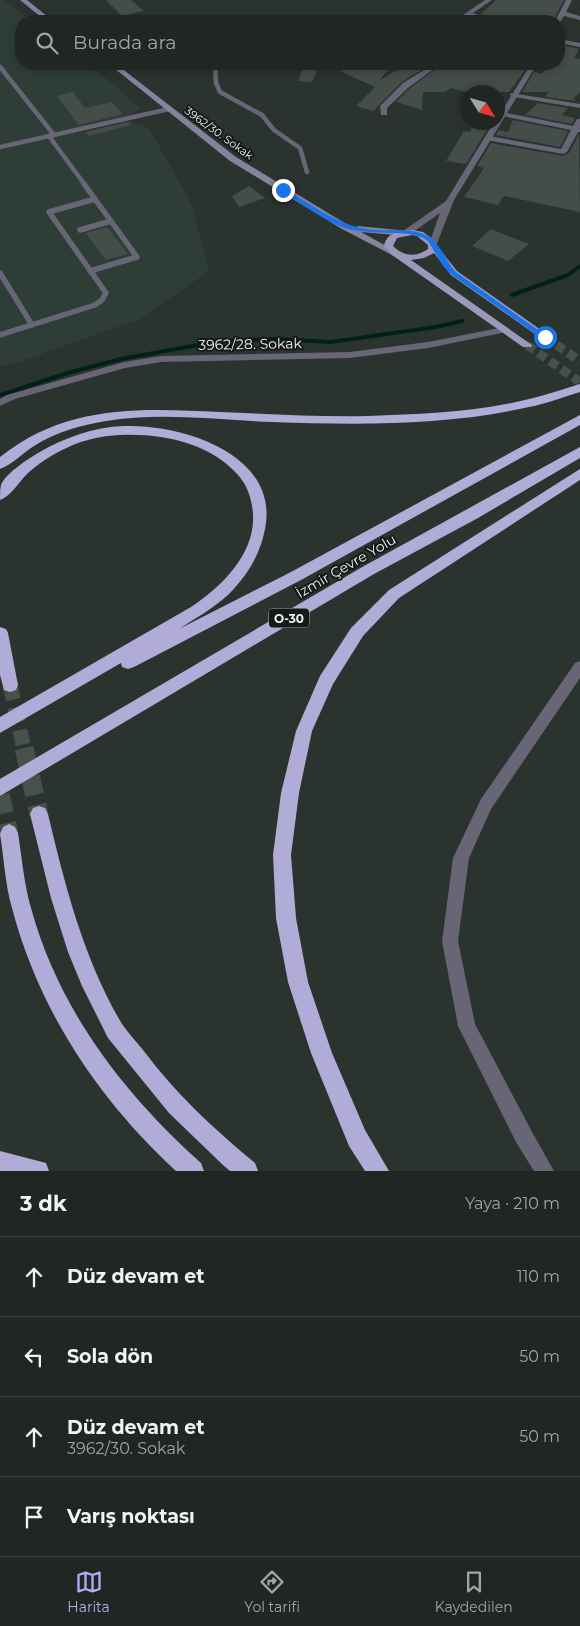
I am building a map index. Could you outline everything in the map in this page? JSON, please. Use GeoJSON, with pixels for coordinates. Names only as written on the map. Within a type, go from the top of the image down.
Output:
{"type":"FeatureCollection","features":[{"type":"Feature","properties":{"kind":"highway"},"geometry":{"type":"LineString","coordinates":[[0,464],[25,445],[51,431],[79,422],[113,415],[145,412],[397,419],[490,410],[550,397],[580,388]]}},
{"type":"Feature","properties":{"kind":"highway","name":"İzmir Çevre Yolu"},"geometry":{"type":"LineString","coordinates":[[0,726],[296,576],[580,419]]}},
{"type":"Feature","properties":{"kind":"highway"},"geometry":{"type":"LineString","coordinates":[[0,495],[22,470],[56,448],[88,436],[124,430],[155,432],[170,434],[204,444],[237,465],[245,472],[254,488],[261,512],[257,537],[252,552],[243,567],[223,592],[196,611],[0,726]]}},
{"type":"Feature","properties":{"kind":"highway","name":"İzmir Çevre Yolu"},"geometry":{"type":"LineString","coordinates":[[0,788],[369,570],[580,452]]}},
{"type":"Feature","properties":{"kind":"highway"},"geometry":{"type":"LineString","coordinates":[[378,1171],[357,1138],[322,1053],[298,982],[286,918],[282,855],[290,792],[304,732],[326,681],[357,632],[394,594],[580,474]]}},
{"type":"Feature","properties":{"kind":"highway"},"geometry":{"type":"LineString","coordinates":[[0,633],[10,685]]}},
{"type":"Feature","properties":{"kind":"highway"},"geometry":{"type":"LineString","coordinates":[[39,814],[56,888],[84,966],[116,1032],[167,1098],[222,1151],[247,1171]]}},
{"type":"Feature","properties":{"kind":"highway"},"geometry":{"type":"LineString","coordinates":[[9,833],[21,908],[41,963],[60,1006],[80,1042],[114,1092],[160,1143],[193,1171]]}},
{"type":"Feature","properties":{"kind":"highway"},"geometry":{"type":"LineString","coordinates":[[0,1162],[38,1171]]}},
{"type":"Feature","properties":{"kind":"main road"},"geometry":{"type":"LineString","coordinates":[[23,0],[42,15]]}},
{"type":"Feature","properties":{"kind":"main road","name":"3962/30. Sokak"},"geometry":{"type":"LineString","coordinates":[[120,70],[233,159],[394,253]]}},
{"type":"Feature","properties":{"kind":"main road"},"geometry":{"type":"LineString","coordinates":[[346,226],[369,232],[421,234],[431,240],[446,266],[454,273],[545,337]]}},
{"type":"Feature","properties":{"kind":"main road"},"geometry":{"type":"LineString","coordinates":[[406,233],[396,235],[390,239],[388,246],[394,253],[527,345]]}},
{"type":"Feature","properties":{"kind":"main road"},"geometry":{"type":"LineString","coordinates":[[394,253],[407,257],[420,257],[429,253],[433,244]]}},
{"type":"Feature","properties":{"kind":"street"},"geometry":{"type":"LineString","coordinates":[[468,14],[489,0]]}},
{"type":"Feature","properties":{"kind":"street"},"geometry":{"type":"LineString","coordinates":[[569,0],[561,13],[580,18]]}},
{"type":"Feature","properties":{"kind":"street"},"geometry":{"type":"LineString","coordinates":[[565,42],[580,45]]}},
{"type":"Feature","properties":{"kind":"street"},"geometry":{"type":"LineString","coordinates":[[384,113],[383,108],[406,85],[429,70]]}},
{"type":"Feature","properties":{"kind":"street"},"geometry":{"type":"LineString","coordinates":[[530,70],[514,95],[505,114],[578,130]]}},
{"type":"Feature","properties":{"kind":"street"},"geometry":{"type":"LineString","coordinates":[[514,95],[580,105]]}},
{"type":"Feature","properties":{"kind":"street"},"geometry":{"type":"LineString","coordinates":[[489,138],[563,152],[578,130],[580,121]]}},
{"type":"Feature","properties":{"kind":"street"},"geometry":{"type":"LineString","coordinates":[[433,244],[450,200],[494,130]]}},
{"type":"Feature","properties":{"kind":"street"},"geometry":{"type":"LineString","coordinates":[[406,233],[429,218],[450,200]]}},
{"type":"Feature","properties":{"kind":"street","name":"3962/28. Sokak"},"geometry":{"type":"LineString","coordinates":[[0,403],[11,397],[124,365],[161,360],[350,355],[428,345],[504,330]]}},
{"type":"Feature","properties":{"kind":"street"},"geometry":{"type":"LineString","coordinates":[[544,1171],[524,1137],[467,1026],[450,941],[461,858],[486,804],[580,667]]}},
{"type":"Feature","properties":{"kind":"lane"},"geometry":{"type":"LineString","coordinates":[[0,67],[137,257],[90,271]]}},
{"type":"Feature","properties":{"kind":"lane"},"geometry":{"type":"LineString","coordinates":[[216,70],[216,83],[220,92],[262,115],[274,130],[300,148],[308,172]]}},
{"type":"Feature","properties":{"kind":"lane"},"geometry":{"type":"LineString","coordinates":[[0,148],[169,109]]}},
{"type":"Feature","properties":{"kind":"lane"},"geometry":{"type":"LineString","coordinates":[[0,335],[88,308],[102,300],[106,294],[49,212],[95,199]]}},
{"type":"Feature","properties":{"kind":"lane"},"geometry":{"type":"LineString","coordinates":[[80,230],[111,221]]}},
{"type":"Feature","properties":{"kind":"lane"},"geometry":{"type":"LineString","coordinates":[[0,273],[32,325]]}},
{"type":"Feature","properties":{"kind":"shaded area"},"geometry":{"type":"Polygon","coordinates":[[[0,0],[4,0],[23,15],[15,15],[15,70],[93,70],[107,79],[140,108],[131,115],[71,129],[75,134],[129,121],[149,128],[192,205],[209,271],[140,319],[16,363],[0,366],[0,0]]]}},
{"type":"Feature","properties":{"kind":"building"},"geometry":{"type":"Polygon","coordinates":[[[106,0],[131,0],[144,11],[126,15],[121,15],[106,0]]]}},
{"type":"Feature","properties":{"kind":"building"},"geometry":{"type":"Polygon","coordinates":[[[496,0],[564,0],[556,15],[481,14],[496,0]]]}},
{"type":"Feature","properties":{"kind":"building"},"geometry":{"type":"Polygon","coordinates":[[[565,47],[579,49],[574,58],[580,59],[580,92],[573,99],[576,100],[545,97],[549,92],[522,92],[534,72],[541,74],[545,70],[565,70],[565,47]]]}},
{"type":"Feature","properties":{"kind":"building"},"geometry":{"type":"Polygon","coordinates":[[[302,70],[317,70],[312,82],[298,81],[302,70]]]}},
{"type":"Feature","properties":{"kind":"building"},"geometry":{"type":"Polygon","coordinates":[[[388,70],[379,81],[396,70],[421,70],[402,82],[373,111],[356,106],[375,87],[340,71],[388,70]]]}},
{"type":"Feature","properties":{"kind":"building"},"geometry":{"type":"Polygon","coordinates":[[[435,70],[525,70],[509,92],[505,92],[505,85],[460,85],[460,90],[451,88],[445,92],[423,92],[422,110],[396,102],[410,88],[435,70]]]}},
{"type":"Feature","properties":{"kind":"building"},"geometry":{"type":"Polygon","coordinates":[[[73,92],[85,108],[112,102],[123,114],[79,125],[57,96],[73,92]]]}},
{"type":"Feature","properties":{"kind":"building"},"geometry":{"type":"Polygon","coordinates":[[[538,103],[568,108],[562,115],[575,118],[572,124],[525,115],[538,103]]]}},
{"type":"Feature","properties":{"kind":"building"},"geometry":{"type":"Polygon","coordinates":[[[513,120],[568,131],[560,147],[496,135],[499,130],[508,132],[513,120]]]}},
{"type":"Feature","properties":{"kind":"building"},"geometry":{"type":"Polygon","coordinates":[[[128,122],[131,125],[89,136],[85,132],[128,122]]]}},
{"type":"Feature","properties":{"kind":"building"},"geometry":{"type":"Polygon","coordinates":[[[471,130],[487,130],[466,164],[446,161],[464,131],[470,132],[471,130]]]}},
{"type":"Feature","properties":{"kind":"building"},"geometry":{"type":"Polygon","coordinates":[[[579,134],[580,212],[504,196],[498,205],[464,197],[484,168],[477,166],[491,143],[563,156],[569,153],[579,134]]]}},
{"type":"Feature","properties":{"kind":"building"},"geometry":{"type":"Polygon","coordinates":[[[249,186],[265,198],[239,207],[232,196],[249,186]]]}},
{"type":"Feature","properties":{"kind":"building"},"geometry":{"type":"Polygon","coordinates":[[[107,227],[128,254],[106,260],[86,233],[107,227]]]}},
{"type":"Feature","properties":{"kind":"building"},"geometry":{"type":"Polygon","coordinates":[[[491,229],[529,244],[508,261],[472,246],[491,229]]]}},
{"type":"Feature","properties":{"kind":"waterway"},"geometry":{"type":"LineString","coordinates":[[512,295],[568,275],[580,266]]}},
{"type":"Feature","properties":{"kind":"waterway"},"geometry":{"type":"LineString","coordinates":[[0,395],[71,372],[121,359],[220,341],[275,339],[331,342],[436,327],[462,321]]}},
{"type":"Feature","properties":{"kind":"tunnel"},"geometry":{"type":"LineString","coordinates":[[545,337],[580,361]]}},
{"type":"Feature","properties":{"kind":"tunnel"},"geometry":{"type":"LineString","coordinates":[[527,345],[580,382]]}},
{"type":"Feature","properties":{"kind":"tunnel"},"geometry":{"type":"LineString","coordinates":[[10,685],[24,749]]}},
{"type":"Feature","properties":{"kind":"tunnel"},"geometry":{"type":"LineString","coordinates":[[24,748],[39,814]]}},
{"type":"Feature","properties":{"kind":"tunnel"},"geometry":{"type":"LineString","coordinates":[[0,795],[9,833]]}},
{"type":"Feature","properties":{"kind":"route"},"geometry":{"type":"LineString","coordinates":[[283,190],[346,226],[369,232],[414,233],[427,237],[431,240],[446,266],[454,273],[545,337]]}}]}
